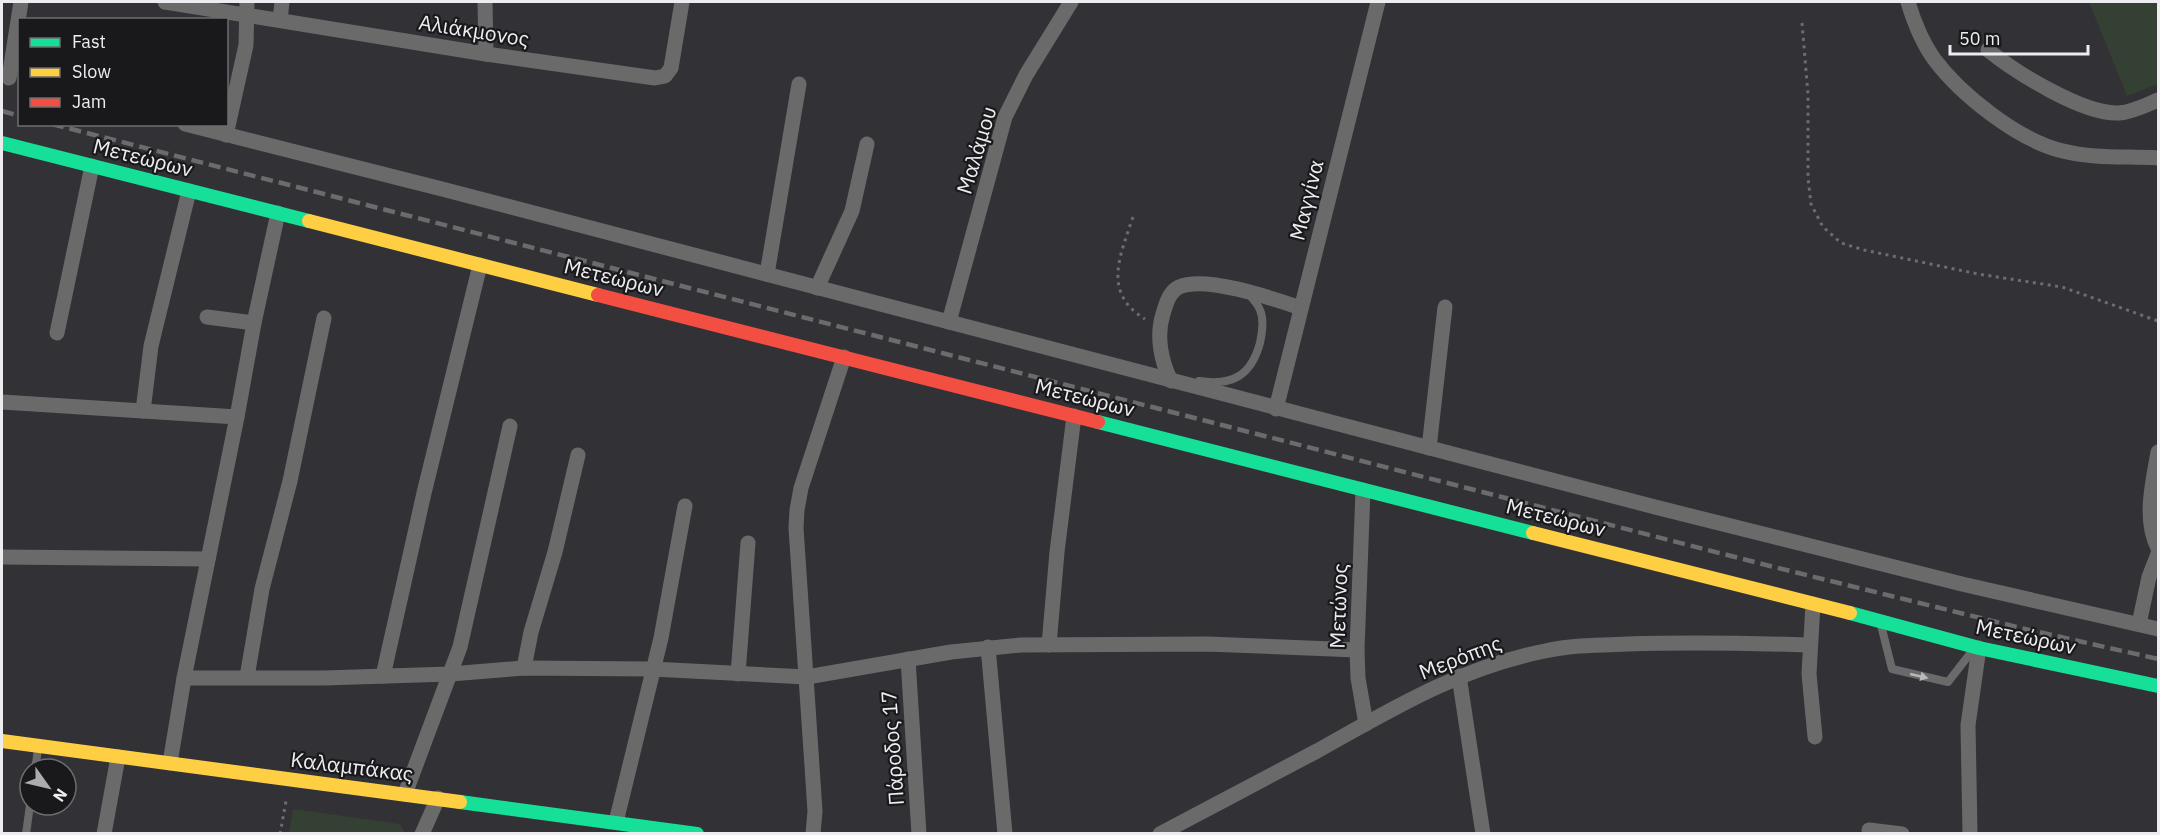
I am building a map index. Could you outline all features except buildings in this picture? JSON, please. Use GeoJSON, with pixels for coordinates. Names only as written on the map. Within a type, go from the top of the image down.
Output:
{"type":"FeatureCollection","features":[{"type":"Feature","properties":{"kind":"street"},"geometry":{"type":"LineString","coordinates":[[19,18],[21,2]]}},
{"type":"Feature","properties":{"kind":"street","name":"Αλιάκμονος"},"geometry":{"type":"LineString","coordinates":[[165,2],[247,9],[280,20],[650,78],[661,77],[671,68],[682,2]]}},
{"type":"Feature","properties":{"kind":"street"},"geometry":{"type":"LineString","coordinates":[[280,20],[282,2]]}},
{"type":"Feature","properties":{"kind":"street"},"geometry":{"type":"LineString","coordinates":[[485,2],[486,54]]}},
{"type":"Feature","properties":{"kind":"street","name":"Μαλάμου"},"geometry":{"type":"LineString","coordinates":[[949,322],[1005,117],[1026,75],[1071,2]]}},
{"type":"Feature","properties":{"kind":"street","name":"Μαγγίνα"},"geometry":{"type":"LineString","coordinates":[[1276,409],[1378,2]]}},
{"type":"Feature","properties":{"kind":"street"},"geometry":{"type":"LineString","coordinates":[[1908,2],[1919,34],[1935,60],[1973,99],[2005,122],[2031,138],[2062,151],[2108,157],[2158,158]]}},
{"type":"Feature","properties":{"kind":"street"},"geometry":{"type":"LineString","coordinates":[[226,135],[246,45],[247,9]]}},
{"type":"Feature","properties":{"kind":"street"},"geometry":{"type":"LineString","coordinates":[[10,78],[18,23]]}},
{"type":"Feature","properties":{"kind":"street"},"geometry":{"type":"LineString","coordinates":[[1988,50],[2016,71],[2047,89],[2097,109],[2124,113],[2158,100]]}},
{"type":"Feature","properties":{"kind":"street"},"geometry":{"type":"LineString","coordinates":[[767,274],[799,84]]}},
{"type":"Feature","properties":{"kind":"street"},"geometry":{"type":"LineString","coordinates":[[192,126],[949,322],[1169,376],[1276,409],[1962,584],[2158,629]]}},
{"type":"Feature","properties":{"kind":"street","name":"Μετεώρων"},"geometry":{"type":"LineString","coordinates":[[2,143],[1977,647],[2158,686]]}},
{"type":"Feature","properties":{"kind":"street"},"geometry":{"type":"LineString","coordinates":[[817,288],[852,211],[867,144]]}},
{"type":"Feature","properties":{"kind":"street"},"geometry":{"type":"LineString","coordinates":[[57,333],[92,166]]}},
{"type":"Feature","properties":{"kind":"street"},"geometry":{"type":"LineString","coordinates":[[143,411],[151,346],[189,191]]}},
{"type":"Feature","properties":{"kind":"street"},"geometry":{"type":"LineString","coordinates":[[170,763],[184,678],[278,213]]}},
{"type":"Feature","properties":{"kind":"street"},"geometry":{"type":"LineString","coordinates":[[383,676],[423,493],[480,265]]}},
{"type":"Feature","properties":{"kind":"street"},"geometry":{"type":"LineString","coordinates":[[1169,376],[1158,338],[1168,299],[1177,288],[1190,284],[1247,291],[1301,308]]}},
{"type":"Feature","properties":{"kind":"street"},"geometry":{"type":"LineString","coordinates":[[1429,448],[1445,308]]}},
{"type":"Feature","properties":{"kind":"street"},"geometry":{"type":"LineString","coordinates":[[207,317],[254,323]]}},
{"type":"Feature","properties":{"kind":"street"},"geometry":{"type":"LineString","coordinates":[[247,677],[262,589],[290,481],[324,318]]}},
{"type":"Feature","properties":{"kind":"street"},"geometry":{"type":"LineString","coordinates":[[813,834],[815,811],[796,528],[797,510],[801,488],[844,357]]}},
{"type":"Feature","properties":{"kind":"street"},"geometry":{"type":"LineString","coordinates":[[2,402],[237,417]]}},
{"type":"Feature","properties":{"kind":"street"},"geometry":{"type":"LineString","coordinates":[[1049,645],[1056,552],[1074,416]]}},
{"type":"Feature","properties":{"kind":"street"},"geometry":{"type":"LineString","coordinates":[[405,794],[460,647],[510,426]]}},
{"type":"Feature","properties":{"kind":"street"},"geometry":{"type":"LineString","coordinates":[[2158,452],[2150,517],[2158,548]]}},
{"type":"Feature","properties":{"kind":"street"},"geometry":{"type":"LineString","coordinates":[[524,668],[531,632],[555,552],[578,455]]}},
{"type":"Feature","properties":{"kind":"street","name":"Μετώνος"},"geometry":{"type":"LineString","coordinates":[[1363,489],[1357,650],[1358,678],[1366,724]]}},
{"type":"Feature","properties":{"kind":"street"},"geometry":{"type":"LineString","coordinates":[[615,822],[661,638],[685,506]]}},
{"type":"Feature","properties":{"kind":"street"},"geometry":{"type":"LineString","coordinates":[[738,674],[748,543]]}},
{"type":"Feature","properties":{"kind":"street"},"geometry":{"type":"LineString","coordinates":[[2139,624],[2149,577],[2158,554]]}},
{"type":"Feature","properties":{"kind":"street"},"geometry":{"type":"LineString","coordinates":[[2,557],[208,559]]}},
{"type":"Feature","properties":{"kind":"street"},"geometry":{"type":"LineString","coordinates":[[1813,604],[1809,645],[1809,697],[1815,737]]}},
{"type":"Feature","properties":{"kind":"street","name":"Μερόπης"},"geometry":{"type":"LineString","coordinates":[[1160,834],[1424,692],[1459,676],[1526,655],[1570,647],[1679,642],[1809,645]]}},
{"type":"Feature","properties":{"kind":"street"},"geometry":{"type":"LineString","coordinates":[[184,678],[383,676],[524,668],[652,669],[807,677],[988,647],[1227,644],[1357,650]]}},
{"type":"Feature","properties":{"kind":"street"},"geometry":{"type":"LineString","coordinates":[[988,647],[1005,834]]}},
{"type":"Feature","properties":{"kind":"street"},"geometry":{"type":"LineString","coordinates":[[1970,834],[1968,725],[1977,647]]}},
{"type":"Feature","properties":{"kind":"street","name":"Πάροδος 17"},"geometry":{"type":"LineString","coordinates":[[908,659],[919,834]]}},
{"type":"Feature","properties":{"kind":"street"},"geometry":{"type":"LineString","coordinates":[[1459,676],[1483,834]]}},
{"type":"Feature","properties":{"kind":"street","name":"Καλαμπάκας"},"geometry":{"type":"LineString","coordinates":[[2,743],[438,798],[697,834]]}},
{"type":"Feature","properties":{"kind":"street"},"geometry":{"type":"LineString","coordinates":[[104,834],[118,757]]}},
{"type":"Feature","properties":{"kind":"street"},"geometry":{"type":"LineString","coordinates":[[422,834],[438,798]]}},
{"type":"Feature","properties":{"kind":"street"},"geometry":{"type":"LineString","coordinates":[[1869,830],[1902,834]]}},
{"type":"Feature","properties":{"kind":"lane"},"geometry":{"type":"LineString","coordinates":[[1199,385],[1221,383],[1236,378],[1247,370],[1256,356],[1262,333],[1261,310],[1247,291]]}},
{"type":"Feature","properties":{"kind":"lane"},"geometry":{"type":"LineString","coordinates":[[1880,621],[1892,669],[1948,682],[1977,647]]}},
{"type":"Feature","properties":{"kind":"lane"},"geometry":{"type":"LineString","coordinates":[[37,757],[38,746]]}},
{"type":"Feature","properties":{"kind":"lane"},"geometry":{"type":"LineString","coordinates":[[26,834],[28,817]]}},
{"type":"Feature","properties":{"kind":"path"},"geometry":{"type":"LineString","coordinates":[[1802,23],[1808,94],[1808,178],[1811,204],[1823,227],[1841,243],[1966,272],[2062,287],[2158,321]]}},
{"type":"Feature","properties":{"kind":"path"},"geometry":{"type":"LineString","coordinates":[[1133,217],[1121,252],[1118,279],[1122,296],[1129,308],[1160,327]]}},
{"type":"Feature","properties":{"kind":"path"},"geometry":{"type":"LineString","coordinates":[[280,834],[286,801]]}},
{"type":"Feature","properties":{"kind":"green space"},"geometry":{"type":"Polygon","coordinates":[[[2089,2],[2158,2],[2158,84],[2127,96],[2089,2]]]}},
{"type":"Feature","properties":{"kind":"green space"},"geometry":{"type":"Polygon","coordinates":[[[293,809],[400,824],[405,833],[289,833],[293,809]]]}},
{"type":"Feature","properties":{"kind":"railway"},"geometry":{"type":"LineString","coordinates":[[2,111],[18,115]]}},
{"type":"Feature","properties":{"kind":"railway"},"geometry":{"type":"LineString","coordinates":[[60,126],[1770,566],[2158,659]]}},
{"type":"Feature","properties":{"kind":"traffic: fast"},"geometry":{"type":"LineString","coordinates":[[2,143],[309,221]]}},
{"type":"Feature","properties":{"kind":"traffic: fast"},"geometry":{"type":"LineString","coordinates":[[1098,422],[1533,533]]}},
{"type":"Feature","properties":{"kind":"traffic: fast"},"geometry":{"type":"LineString","coordinates":[[1850,613],[1979,648],[2158,686]]}},
{"type":"Feature","properties":{"kind":"traffic: fast"},"geometry":{"type":"LineString","coordinates":[[460,802],[697,834]]}},
{"type":"Feature","properties":{"kind":"traffic: slow"},"geometry":{"type":"LineString","coordinates":[[309,221],[598,295]]}},
{"type":"Feature","properties":{"kind":"traffic: slow"},"geometry":{"type":"LineString","coordinates":[[1533,533],[1850,613]]}},
{"type":"Feature","properties":{"kind":"traffic: slow"},"geometry":{"type":"LineString","coordinates":[[2,741],[460,802]]}},
{"type":"Feature","properties":{"kind":"traffic: jam"},"geometry":{"type":"LineString","coordinates":[[598,295],[1098,422]]}}]}
